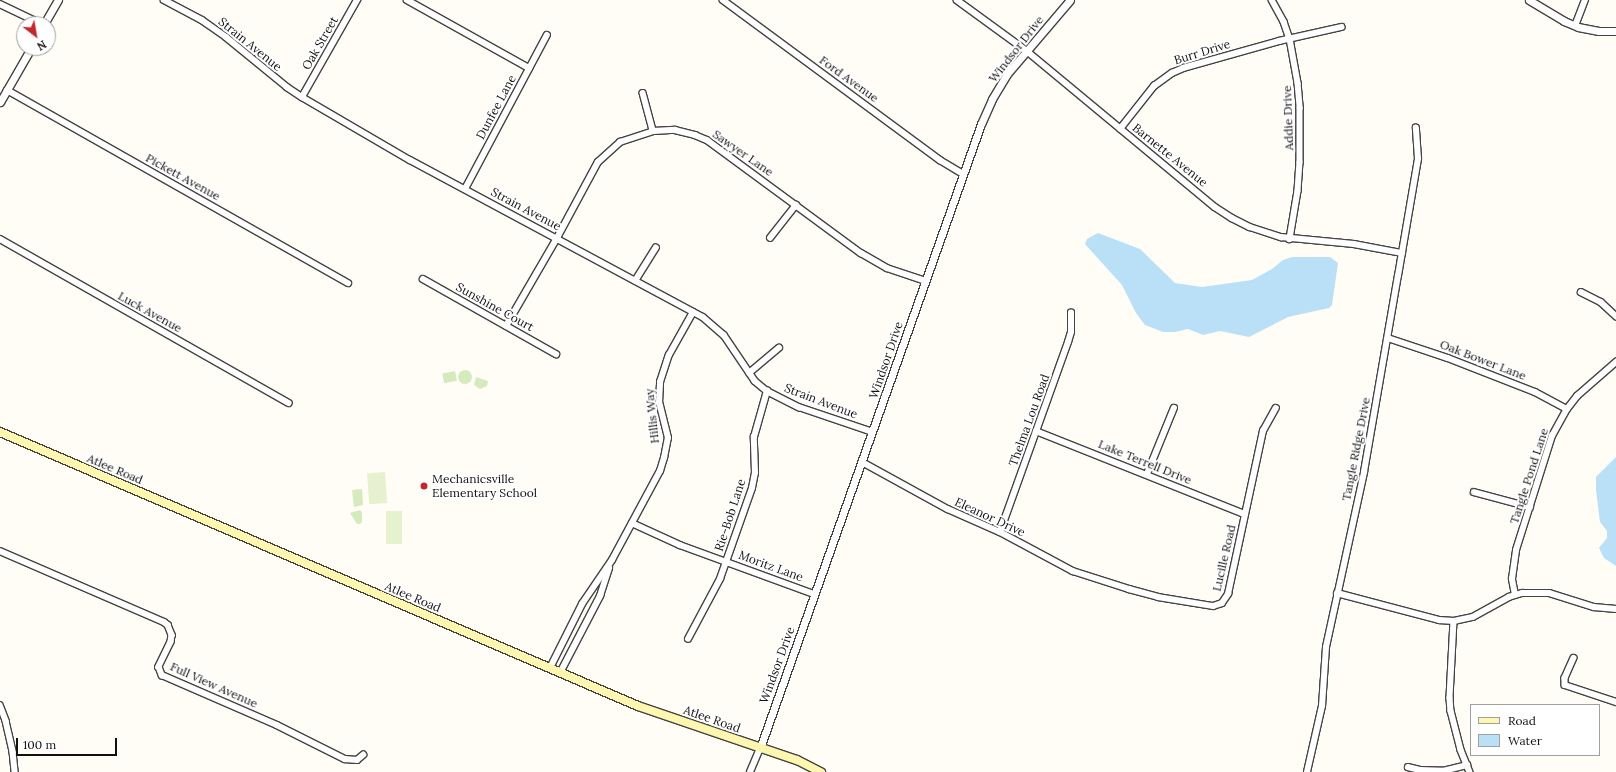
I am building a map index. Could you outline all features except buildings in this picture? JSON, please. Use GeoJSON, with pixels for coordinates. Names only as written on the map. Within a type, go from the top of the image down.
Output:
{"type":"FeatureCollection","features":[{"type":"Feature","properties":{"kind":"main road","name":"Atlee Road"},"geometry":{"type":"LineString","coordinates":[[0,432],[638,706],[797,760],[821,772]]}},
{"type":"Feature","properties":{"kind":"street"},"geometry":{"type":"LineString","coordinates":[[48,16],[58,0]]}},
{"type":"Feature","properties":{"kind":"street","name":"Strain Avenue"},"geometry":{"type":"LineString","coordinates":[[164,0],[202,20],[226,37],[287,88],[302,97],[465,189],[703,317],[724,335],[749,373],[767,392],[799,407],[873,432]]}},
{"type":"Feature","properties":{"kind":"street","name":"Oak Street"},"geometry":{"type":"LineString","coordinates":[[302,97],[357,0]]}},
{"type":"Feature","properties":{"kind":"street"},"geometry":{"type":"LineString","coordinates":[[406,0],[529,68]]}},
{"type":"Feature","properties":{"kind":"street","name":"Ford Avenue"},"geometry":{"type":"LineString","coordinates":[[724,0],[933,155],[963,174]]}},
{"type":"Feature","properties":{"kind":"street","name":"Barnette Avenue"},"geometry":{"type":"LineString","coordinates":[[957,0],[1027,51],[1215,207],[1232,218],[1265,233],[1290,239],[1354,244],[1402,252]]}},
{"type":"Feature","properties":{"kind":"street","name":"Windsor Drive"},"geometry":{"type":"LineString","coordinates":[[760,748],[963,174],[992,99],[1008,74],[1070,0]]}},
{"type":"Feature","properties":{"kind":"street","name":"Addie Drive"},"geometry":{"type":"LineString","coordinates":[[1272,0],[1284,22],[1290,39],[1298,83],[1301,133],[1298,191],[1290,239]]}},
{"type":"Feature","properties":{"kind":"street"},"geometry":{"type":"LineString","coordinates":[[1529,0],[1553,15],[1575,26],[1592,30],[1616,31]]}},
{"type":"Feature","properties":{"kind":"street"},"geometry":{"type":"LineString","coordinates":[[1575,26],[1585,0]]}},
{"type":"Feature","properties":{"kind":"street"},"geometry":{"type":"LineString","coordinates":[[0,4],[26,16]]}},
{"type":"Feature","properties":{"kind":"street","name":"Burr Drive"},"geometry":{"type":"LineString","coordinates":[[1120,129],[1154,86],[1172,73],[1183,68],[1341,27]]}},
{"type":"Feature","properties":{"kind":"street","name":"Dunfee Lane"},"geometry":{"type":"LineString","coordinates":[[465,189],[547,35]]}},
{"type":"Feature","properties":{"kind":"street"},"geometry":{"type":"LineString","coordinates":[[0,102],[26,56]]}},
{"type":"Feature","properties":{"kind":"street","name":"Pickett Avenue"},"geometry":{"type":"LineString","coordinates":[[7,90],[348,284]]}},
{"type":"Feature","properties":{"kind":"street"},"geometry":{"type":"LineString","coordinates":[[643,93],[653,131]]}},
{"type":"Feature","properties":{"kind":"street","name":"Tangle Ridge Drive"},"geometry":{"type":"LineString","coordinates":[[1307,772],[1322,706],[1326,648],[1364,472],[1388,338],[1418,159],[1418,140],[1416,128]]}},
{"type":"Feature","properties":{"kind":"street","name":"Sawyer Lane"},"geometry":{"type":"LineString","coordinates":[[506,326],[557,238],[591,172],[602,157],[620,142],[653,131],[675,130],[707,140],[875,262],[901,274],[926,281]]}},
{"type":"Feature","properties":{"kind":"street"},"geometry":{"type":"LineString","coordinates":[[770,238],[796,205]]}},
{"type":"Feature","properties":{"kind":"street","name":"Luck Avenue"},"geometry":{"type":"LineString","coordinates":[[0,239],[289,403]]}},
{"type":"Feature","properties":{"kind":"street"},"geometry":{"type":"LineString","coordinates":[[635,281],[656,248]]}},
{"type":"Feature","properties":{"kind":"street","name":"Sunshine Court"},"geometry":{"type":"LineString","coordinates":[[423,279],[556,354]]}},
{"type":"Feature","properties":{"kind":"street"},"geometry":{"type":"LineString","coordinates":[[1581,292],[1601,302],[1616,316]]}},
{"type":"Feature","properties":{"kind":"street","name":"Hillis Way"},"geometry":{"type":"LineString","coordinates":[[550,668],[582,604],[612,560],[660,471],[668,438],[660,403],[660,382],[669,355],[693,312]]}},
{"type":"Feature","properties":{"kind":"street","name":"Thelma Lou Road"},"geometry":{"type":"LineString","coordinates":[[1000,532],[1068,342],[1071,332],[1071,313]]}},
{"type":"Feature","properties":{"kind":"street","name":"Oak Bower Lane"},"geometry":{"type":"LineString","coordinates":[[1388,338],[1448,358],[1535,392],[1567,409]]}},
{"type":"Feature","properties":{"kind":"street"},"geometry":{"type":"LineString","coordinates":[[749,373],[779,348]]}},
{"type":"Feature","properties":{"kind":"street","name":"Tangle Pond Lane"},"geometry":{"type":"LineString","coordinates":[[1515,595],[1512,585],[1513,564],[1552,436],[1567,409],[1589,384],[1616,362]]}},
{"type":"Feature","properties":{"kind":"street","name":"Rie-Bob Lane"},"geometry":{"type":"LineString","coordinates":[[688,639],[720,579],[754,482],[754,437],[767,392]]}},
{"type":"Feature","properties":{"kind":"street"},"geometry":{"type":"LineString","coordinates":[[1148,474],[1174,408]]}},
{"type":"Feature","properties":{"kind":"street","name":"Lucille Road"},"geometry":{"type":"LineString","coordinates":[[1112,584],[1158,597],[1213,606],[1218,606],[1225,600],[1228,594],[1263,431],[1267,421],[1276,408]]}},
{"type":"Feature","properties":{"kind":"street","name":"Lake Terrell Drive"},"geometry":{"type":"LineString","coordinates":[[1036,431],[1148,474],[1245,514]]}},
{"type":"Feature","properties":{"kind":"street","name":"Eleanor Drive"},"geometry":{"type":"LineString","coordinates":[[862,462],[948,509],[1000,532],[1074,571],[1112,584]]}},
{"type":"Feature","properties":{"kind":"street"},"geometry":{"type":"LineString","coordinates":[[1474,492],[1530,507]]}},
{"type":"Feature","properties":{"kind":"street","name":"Moritz Lane"},"geometry":{"type":"LineString","coordinates":[[632,523],[680,545],[814,594]]}},
{"type":"Feature","properties":{"kind":"street","name":"Full View Avenue"},"geometry":{"type":"LineString","coordinates":[[0,551],[168,625],[172,635],[159,667],[162,675],[277,725],[345,760],[357,760],[363,755]]}},
{"type":"Feature","properties":{"kind":"street","name":"Hillis Way"},"geometry":{"type":"LineString","coordinates":[[560,673],[600,596],[612,560]]}},
{"type":"Feature","properties":{"kind":"street"},"geometry":{"type":"LineString","coordinates":[[1337,593],[1427,619],[1454,621],[1473,617],[1515,595],[1537,592],[1549,593],[1594,607],[1616,609]]}},
{"type":"Feature","properties":{"kind":"street"},"geometry":{"type":"LineString","coordinates":[[1454,621],[1450,698],[1451,711],[1453,725],[1470,772]]}},
{"type":"Feature","properties":{"kind":"street"},"geometry":{"type":"LineString","coordinates":[[1574,658],[1565,678],[1565,685],[1616,702]]}},
{"type":"Feature","properties":{"kind":"street"},"geometry":{"type":"LineString","coordinates":[[0,705],[12,746],[15,772]]}},
{"type":"Feature","properties":{"kind":"street"},"geometry":{"type":"LineString","coordinates":[[750,772],[760,748]]}},
{"type":"Feature","properties":{"kind":"street"},"geometry":{"type":"LineString","coordinates":[[1408,767],[1420,770],[1442,771],[1467,765]]}},
{"type":"Feature","properties":{"kind":"green space"},"geometry":{"type":"Polygon","coordinates":[[[462,370],[468,370],[472,374],[472,380],[468,384],[462,384],[458,380],[458,374],[462,370]]]}},
{"type":"Feature","properties":{"kind":"green space"},"geometry":{"type":"Polygon","coordinates":[[[455,371],[457,381],[444,383],[442,373],[455,371]]]}},
{"type":"Feature","properties":{"kind":"green space"},"geometry":{"type":"Polygon","coordinates":[[[476,377],[488,381],[487,386],[480,389],[474,385],[476,377]]]}},
{"type":"Feature","properties":{"kind":"green space"},"geometry":{"type":"Polygon","coordinates":[[[385,472],[387,503],[369,504],[367,473],[385,472]]]}},
{"type":"Feature","properties":{"kind":"green space"},"geometry":{"type":"Polygon","coordinates":[[[362,489],[363,505],[354,507],[352,490],[362,489]]]}},
{"type":"Feature","properties":{"kind":"green space"},"geometry":{"type":"Polygon","coordinates":[[[360,510],[362,512],[362,522],[357,524],[350,513],[360,510]]]}},
{"type":"Feature","properties":{"kind":"green space"},"geometry":{"type":"Polygon","coordinates":[[[386,511],[402,511],[402,544],[386,544],[386,511]]]}},
{"type":"Feature","properties":{"kind":"water"},"geometry":{"type":"Polygon","coordinates":[[[1098,233],[1140,249],[1175,283],[1202,287],[1252,280],[1272,269],[1283,260],[1292,257],[1330,257],[1338,263],[1332,305],[1329,308],[1288,317],[1249,337],[1220,331],[1203,335],[1188,329],[1175,332],[1163,332],[1145,325],[1136,313],[1122,285],[1085,244],[1087,239],[1098,233]]]}},
{"type":"Feature","properties":{"kind":"water"},"geometry":{"type":"Polygon","coordinates":[[[1616,457],[1616,566],[1604,558],[1599,548],[1607,538],[1607,531],[1600,522],[1596,477],[1616,457]]]}},
{"type":"Feature","properties":{"kind":"place","name":"Mechanicsville Elementary School"},"geometry":{"type":"Point","coordinates":[424,486]}}]}
